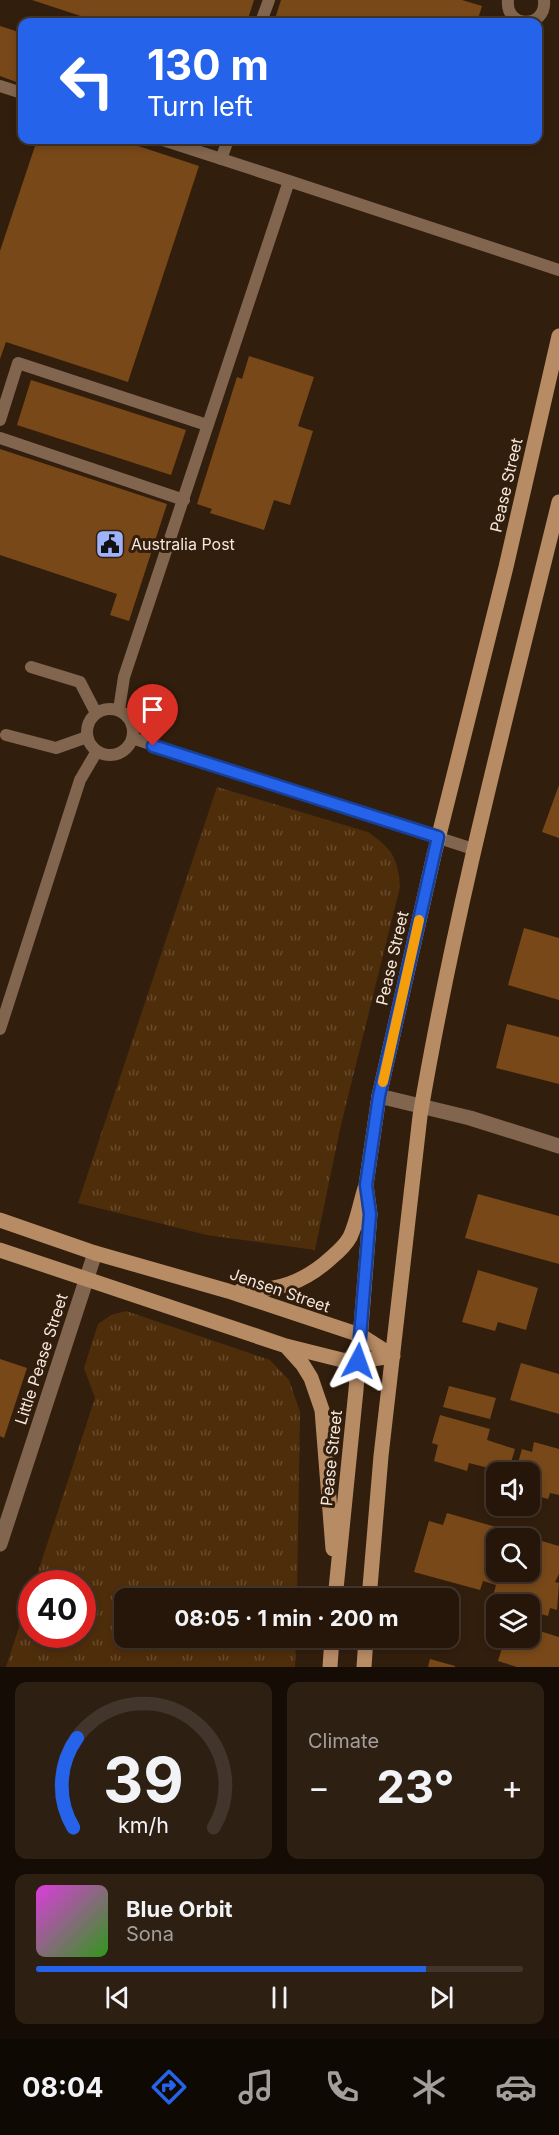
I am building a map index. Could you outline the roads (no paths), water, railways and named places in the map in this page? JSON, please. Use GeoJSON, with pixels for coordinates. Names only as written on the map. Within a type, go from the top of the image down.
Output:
{"type":"FeatureCollection","features":[{"type":"Feature","properties":{"kind":"street","name":"Pease Street"},"geometry":{"type":"LineString","coordinates":[[335,1588],[370,1214],[366,1185],[379,1096],[438,837],[506,567],[559,336]]}},
{"type":"Feature","properties":{"kind":"street"},"geometry":{"type":"LineString","coordinates":[[370,1588],[380,1468],[422,1106],[473,849],[559,502]]}},
{"type":"Feature","properties":{"kind":"street"},"geometry":{"type":"LineString","coordinates":[[379,1096],[470,1118],[559,1146]]}},
{"type":"Feature","properties":{"kind":"street"},"geometry":{"type":"LineString","coordinates":[[228,1291],[264,1291],[286,1286],[306,1277],[322,1266],[350,1238],[366,1185]]}},
{"type":"Feature","properties":{"kind":"street","name":"Jensen Street"},"geometry":{"type":"LineString","coordinates":[[0,1220],[360,1335],[393,1356]]}},
{"type":"Feature","properties":{"kind":"street"},"geometry":{"type":"LineString","coordinates":[[0,1250],[286,1346],[342,1360],[358,1361],[393,1356]]}},
{"type":"Feature","properties":{"kind":"street","name":"Little Pease Street"},"geometry":{"type":"LineString","coordinates":[[0,1544],[95,1252]]}},
{"type":"Feature","properties":{"kind":"street"},"geometry":{"type":"LineString","coordinates":[[286,1346],[311,1378],[322,1410],[336,1582]]}},
{"type":"Feature","properties":{"kind":"street"},"geometry":{"type":"LineString","coordinates":[[330,1667],[331,1648]]}},
{"type":"Feature","properties":{"kind":"street"},"geometry":{"type":"LineString","coordinates":[[364,1667],[365,1648]]}},
{"type":"Feature","properties":{"kind":"lane"},"geometry":{"type":"LineString","coordinates":[[262,18],[268,0]]}},
{"type":"Feature","properties":{"kind":"lane"},"geometry":{"type":"LineString","coordinates":[[508,0],[509,11],[514,18]]}},
{"type":"Feature","properties":{"kind":"lane"},"geometry":{"type":"LineString","coordinates":[[537,18],[543,10],[544,0]]}},
{"type":"Feature","properties":{"kind":"lane"},"geometry":{"type":"LineString","coordinates":[[0,86],[18,92]]}},
{"type":"Feature","properties":{"kind":"lane"},"geometry":{"type":"LineString","coordinates":[[175,144],[559,270]]}},
{"type":"Feature","properties":{"kind":"lane"},"geometry":{"type":"LineString","coordinates":[[221,159],[227,144]]}},
{"type":"Feature","properties":{"kind":"lane"},"geometry":{"type":"LineString","coordinates":[[119,710],[124,677],[289,181]]}},
{"type":"Feature","properties":{"kind":"lane"},"geometry":{"type":"LineString","coordinates":[[0,420],[18,363],[207,425]]}},
{"type":"Feature","properties":{"kind":"lane"},"geometry":{"type":"LineString","coordinates":[[0,438],[184,500]]}},
{"type":"Feature","properties":{"kind":"lane"},"geometry":{"type":"LineString","coordinates":[[31,667],[80,682],[96,713]]}},
{"type":"Feature","properties":{"kind":"lane"},"geometry":{"type":"LineString","coordinates":[[103,709],[119,710],[129,719],[133,732],[126,748],[109,755],[92,747],[87,737],[88,723],[96,713],[103,709]]}},
{"type":"Feature","properties":{"kind":"lane"},"geometry":{"type":"LineString","coordinates":[[6,735],[56,748],[87,737]]}},
{"type":"Feature","properties":{"kind":"lane"},"geometry":{"type":"LineString","coordinates":[[132,738],[473,849]]}},
{"type":"Feature","properties":{"kind":"lane"},"geometry":{"type":"LineString","coordinates":[[0,1029],[80,780],[97,751]]}},
{"type":"Feature","properties":{"kind":"place","name":"Australia Post"},"geometry":{"type":"Point","coordinates":[110,544]}}]}
